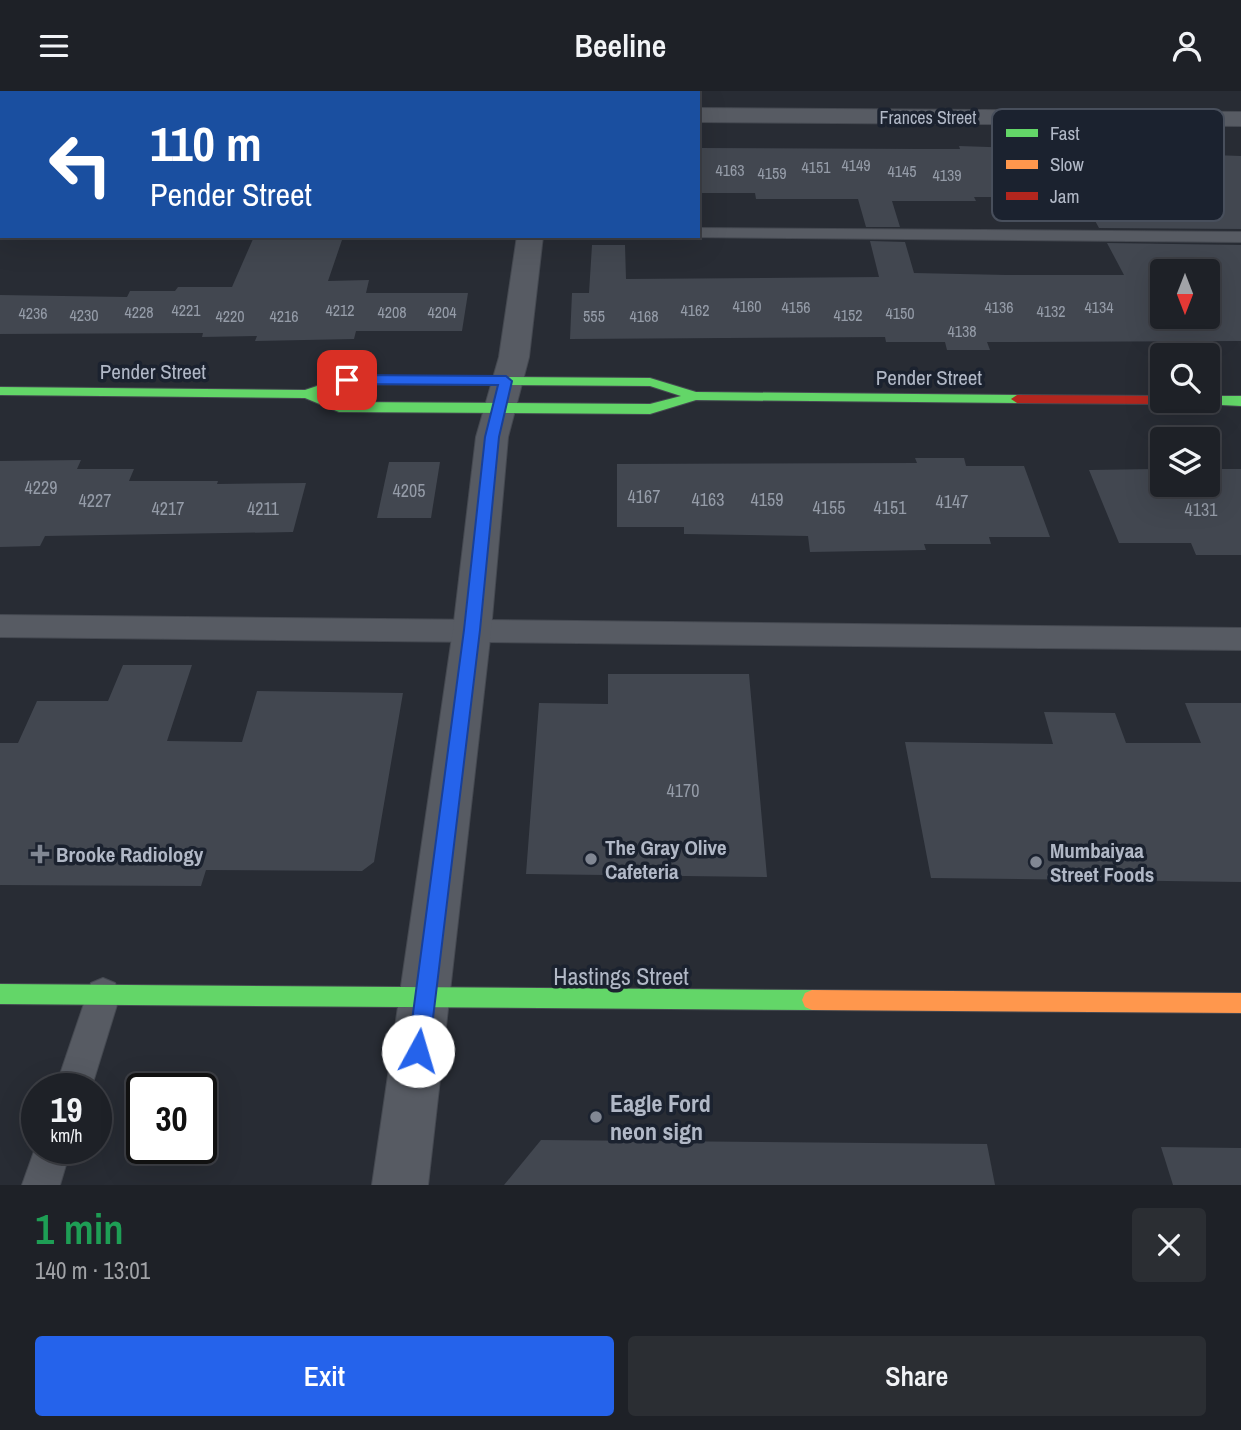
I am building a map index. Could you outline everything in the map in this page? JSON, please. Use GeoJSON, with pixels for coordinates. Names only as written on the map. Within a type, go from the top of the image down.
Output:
{"type":"FeatureCollection","features":[{"type":"Feature","properties":{"kind":"street","name":"Frances Street"},"geometry":{"type":"LineString","coordinates":[[700,115],[992,117]]}},
{"type":"Feature","properties":{"kind":"street"},"geometry":{"type":"LineString","coordinates":[[400,1185],[472,630],[492,437],[514,357],[530,238]]}},
{"type":"Feature","properties":{"kind":"street","name":"Pender Street"},"geometry":{"type":"LineString","coordinates":[[0,391],[306,394],[347,380],[650,409],[696,396],[1150,400]]}},
{"type":"Feature","properties":{"kind":"street","name":"Pender Street"},"geometry":{"type":"LineString","coordinates":[[306,394],[339,407],[650,382],[696,396]]}},
{"type":"Feature","properties":{"kind":"street"},"geometry":{"type":"LineString","coordinates":[[1220,401],[1241,401]]}},
{"type":"Feature","properties":{"kind":"street","name":"Hastings Street"},"geometry":{"type":"LineString","coordinates":[[0,994],[1241,1003]]}},
{"type":"Feature","properties":{"kind":"lane"},"geometry":{"type":"LineString","coordinates":[[700,233],[1241,237]]}},
{"type":"Feature","properties":{"kind":"lane"},"geometry":{"type":"LineString","coordinates":[[0,626],[1241,639]]}},
{"type":"Feature","properties":{"kind":"lane"},"geometry":{"type":"LineString","coordinates":[[78,1073],[103,995]]}},
{"type":"Feature","properties":{"kind":"lane"},"geometry":{"type":"LineString","coordinates":[[41,1185],[48,1164]]}},
{"type":"Feature","properties":{"kind":"building"},"geometry":{"type":"Polygon","coordinates":[[[959,146],[992,147],[992,197],[974,197],[976,201],[892,201],[900,227],[866,227],[858,199],[756,199],[755,193],[700,193],[700,148],[960,149],[959,146]]]}},
{"type":"Feature","properties":{"kind":"building"},"geometry":{"type":"Polygon","coordinates":[[[1224,155],[1241,156],[1241,229],[1099,228],[1095,221],[1224,221],[1224,155]]]}},
{"type":"Feature","properties":{"kind":"building"},"geometry":{"type":"Polygon","coordinates":[[[253,239],[342,240],[328,281],[369,280],[366,293],[468,293],[462,331],[356,331],[354,339],[255,341],[257,336],[202,337],[203,333],[0,334],[0,295],[127,297],[130,291],[175,291],[178,287],[232,287],[253,239]]]}},
{"type":"Feature","properties":{"kind":"building"},"geometry":{"type":"Polygon","coordinates":[[[870,241],[905,242],[914,273],[1007,275],[1124,275],[1107,243],[1241,245],[1241,341],[987,342],[990,350],[947,350],[945,342],[886,342],[885,337],[570,339],[572,293],[589,293],[592,245],[625,245],[626,279],[879,277],[870,241]]]}},
{"type":"Feature","properties":{"kind":"building"},"geometry":{"type":"Polygon","coordinates":[[[915,458],[964,458],[966,466],[1024,466],[1050,537],[989,537],[991,544],[924,544],[926,550],[810,552],[808,536],[684,534],[684,527],[617,527],[617,464],[917,463],[915,458]]]}},
{"type":"Feature","properties":{"kind":"building"},"geometry":{"type":"Polygon","coordinates":[[[81,460],[77,469],[134,469],[129,481],[306,483],[293,532],[45,536],[40,546],[0,547],[0,461],[81,460]]]}},
{"type":"Feature","properties":{"kind":"building"},"geometry":{"type":"Polygon","coordinates":[[[389,462],[440,462],[431,518],[377,518],[389,462]]]}},
{"type":"Feature","properties":{"kind":"building"},"geometry":{"type":"Polygon","coordinates":[[[1150,469],[1150,497],[1220,497],[1220,469],[1241,469],[1241,555],[1196,555],[1191,543],[1119,543],[1089,470],[1150,469]]]}},
{"type":"Feature","properties":{"kind":"building"},"geometry":{"type":"Polygon","coordinates":[[[123,665],[192,665],[167,741],[242,742],[257,691],[403,693],[374,862],[362,871],[206,870],[201,886],[0,885],[0,743],[18,743],[37,701],[108,701],[123,665]]]}},
{"type":"Feature","properties":{"kind":"building"},"geometry":{"type":"Polygon","coordinates":[[[608,674],[749,674],[767,877],[526,874],[539,703],[608,704],[608,674]]]}},
{"type":"Feature","properties":{"kind":"building"},"geometry":{"type":"Polygon","coordinates":[[[1185,703],[1241,703],[1241,882],[931,878],[905,742],[1053,744],[1044,712],[1115,713],[1126,743],[1201,743],[1185,703]]]}},
{"type":"Feature","properties":{"kind":"building"},"geometry":{"type":"Polygon","coordinates":[[[541,1140],[987,1144],[995,1185],[504,1185],[541,1140]]]}},
{"type":"Feature","properties":{"kind":"building"},"geometry":{"type":"Polygon","coordinates":[[[1161,1147],[1241,1148],[1241,1185],[1173,1185],[1161,1147]]]}},
{"type":"Feature","properties":{"kind":"traffic: fast"},"geometry":{"type":"LineString","coordinates":[[0,391],[306,394],[347,380],[571,381],[650,382],[696,396]]}},
{"type":"Feature","properties":{"kind":"traffic: fast"},"geometry":{"type":"LineString","coordinates":[[306,394],[339,407],[650,409],[696,396],[1017,399]]}},
{"type":"Feature","properties":{"kind":"traffic: fast"},"geometry":{"type":"LineString","coordinates":[[1220,401],[1241,401]]}},
{"type":"Feature","properties":{"kind":"traffic: fast"},"geometry":{"type":"LineString","coordinates":[[0,994],[812,1000]]}},
{"type":"Feature","properties":{"kind":"traffic: slow"},"geometry":{"type":"LineString","coordinates":[[812,1000],[1241,1003]]}},
{"type":"Feature","properties":{"kind":"traffic: jam"},"geometry":{"type":"LineString","coordinates":[[1017,399],[1150,400]]}},
{"type":"Feature","properties":{"kind":"place","name":"Brooke Radiology"},"geometry":{"type":"Point","coordinates":[40,854]}},
{"type":"Feature","properties":{"kind":"place","name":"The Gray Olive Cafeteria"},"geometry":{"type":"Point","coordinates":[591,859]}},
{"type":"Feature","properties":{"kind":"place","name":"Mumbaiyaa Street Foods"},"geometry":{"type":"Point","coordinates":[1036,862]}},
{"type":"Feature","properties":{"kind":"place","name":"Eagle Ford neon sign"},"geometry":{"type":"Point","coordinates":[596,1117]}},
{"type":"Feature","properties":{"kind":"route"},"geometry":{"type":"LineString","coordinates":[[347,380],[506,381],[492,437],[472,630],[418,1051]]}}]}
